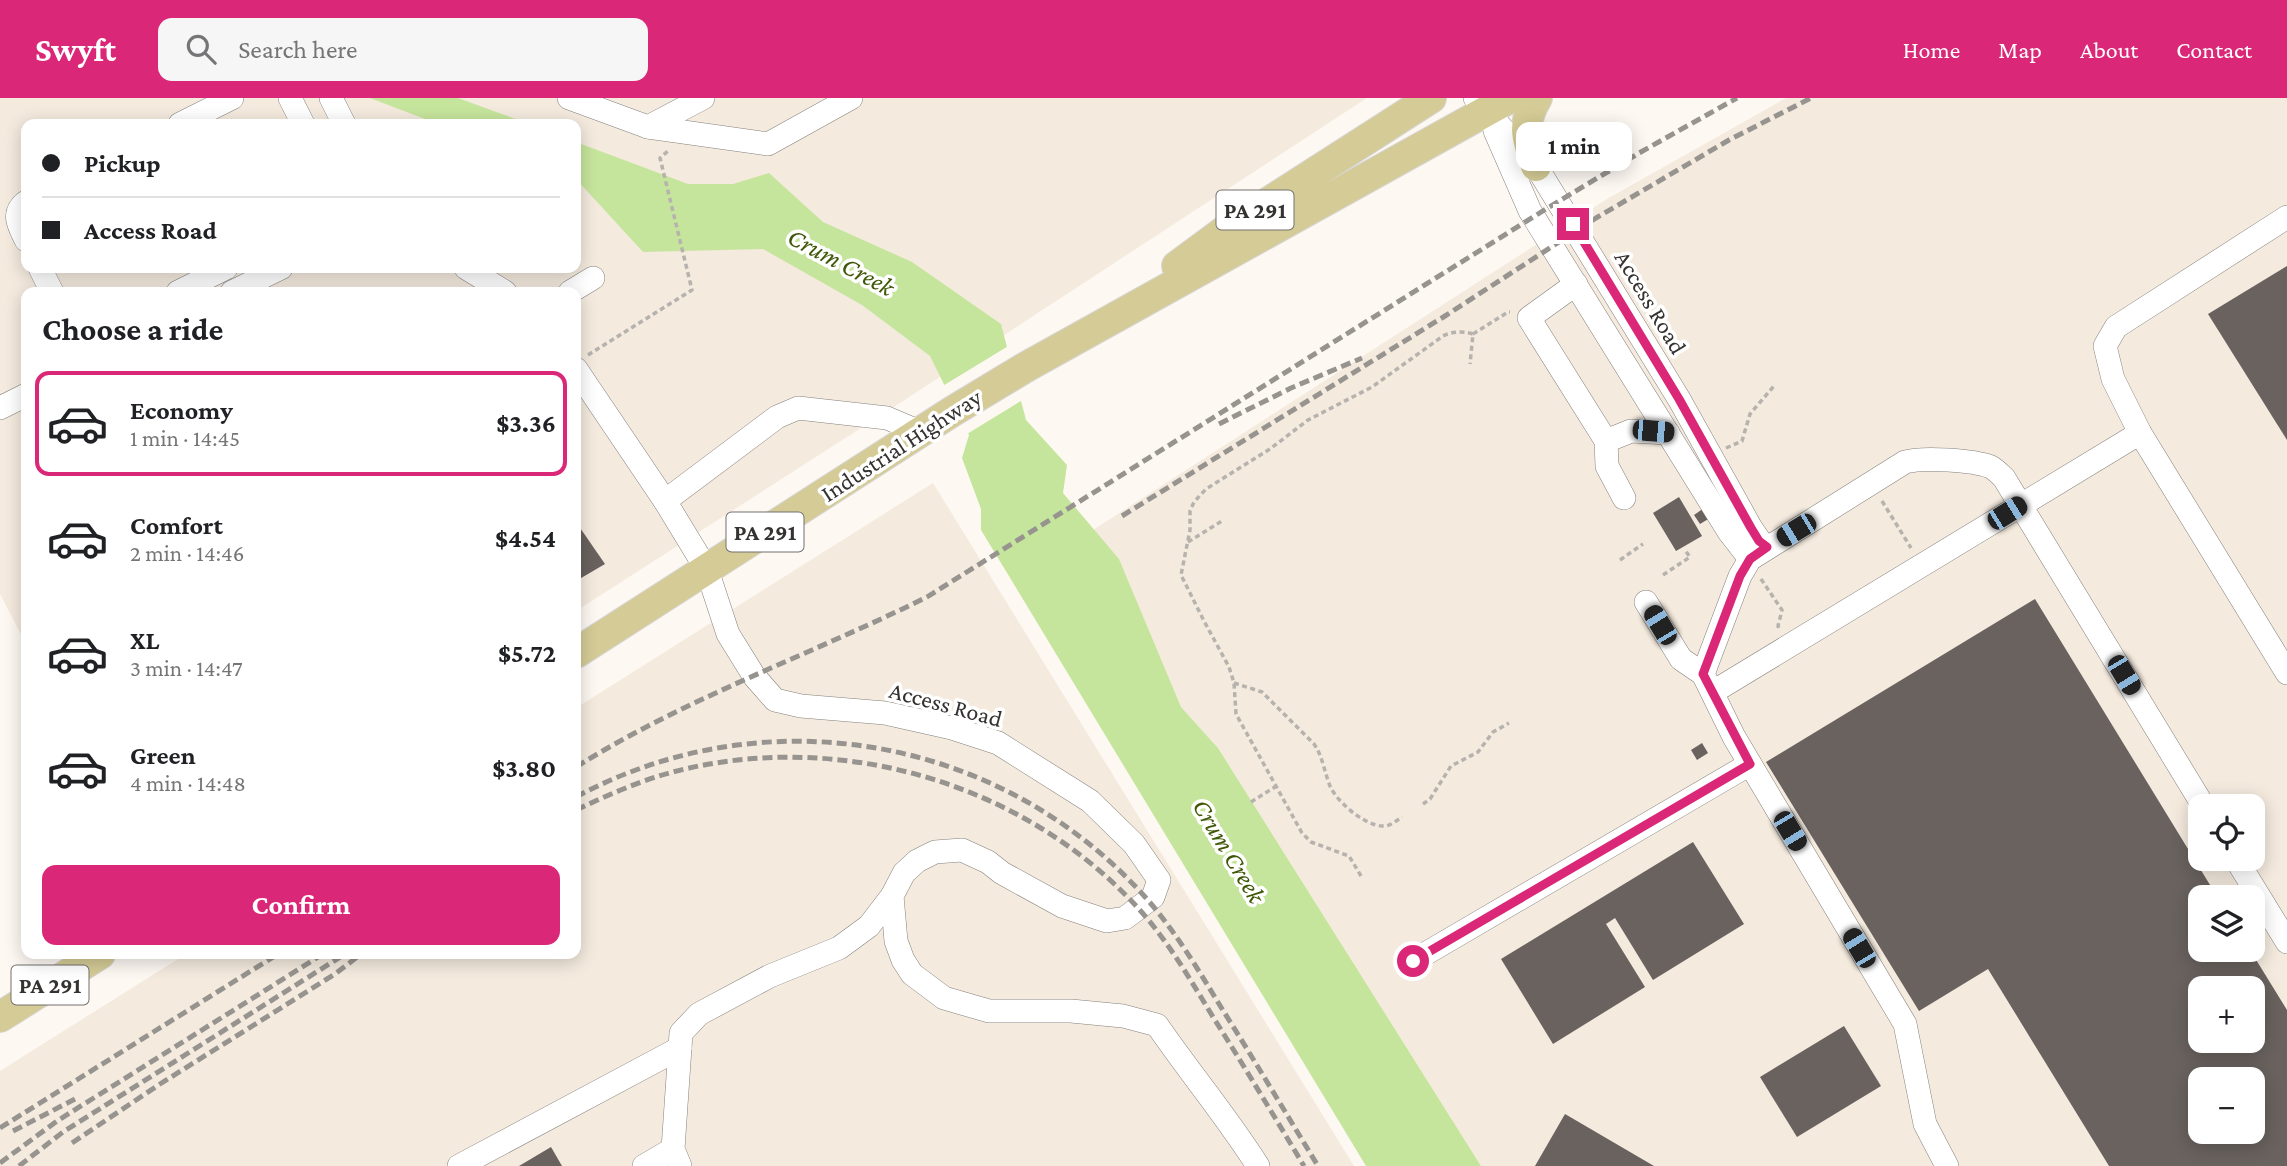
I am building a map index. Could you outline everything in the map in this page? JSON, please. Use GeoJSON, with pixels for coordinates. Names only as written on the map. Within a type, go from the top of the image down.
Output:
{"type":"FeatureCollection","features":[{"type":"Feature","properties":{"kind":"main road","name":"Industrial Highway"},"geometry":{"type":"LineString","coordinates":[[1087,333],[1227,229],[1431,98]]}},
{"type":"Feature","properties":{"kind":"main road"},"geometry":{"type":"LineString","coordinates":[[1536,166],[1526,134],[1530,110],[1537,98]]}},
{"type":"Feature","properties":{"kind":"main road","name":"Industrial Highway"},"geometry":{"type":"LineString","coordinates":[[581,650],[953,411],[1489,101]]}},
{"type":"Feature","properties":{"kind":"main road","name":"PA 291"},"geometry":{"type":"LineString","coordinates":[[0,1017],[92,959]]}},
{"type":"Feature","properties":{"kind":"lane"},"geometry":{"type":"LineString","coordinates":[[190,119],[232,98]]}},
{"type":"Feature","properties":{"kind":"lane"},"geometry":{"type":"LineString","coordinates":[[290,98],[300,119]]}},
{"type":"Feature","properties":{"kind":"lane"},"geometry":{"type":"LineString","coordinates":[[331,98],[342,119]]}},
{"type":"Feature","properties":{"kind":"lane"},"geometry":{"type":"LineString","coordinates":[[569,98],[648,127],[768,144],[851,98]]}},
{"type":"Feature","properties":{"kind":"lane"},"geometry":{"type":"LineString","coordinates":[[648,127],[703,98]]}},
{"type":"Feature","properties":{"kind":"lane"},"geometry":{"type":"LineString","coordinates":[[1489,101],[1530,211],[1729,532],[1759,560]]}},
{"type":"Feature","properties":{"kind":"lane","name":"Access Road"},"geometry":{"type":"LineString","coordinates":[[1489,101],[1536,166],[1681,402],[1759,541],[1759,560]]}},
{"type":"Feature","properties":{"kind":"lane"},"geometry":{"type":"LineString","coordinates":[[21,206],[17,214],[21,229]]}},
{"type":"Feature","properties":{"kind":"lane"},"geometry":{"type":"LineString","coordinates":[[2287,217],[2116,327],[2105,346],[2113,379],[2140,433],[2287,673]]}},
{"type":"Feature","properties":{"kind":"lane"},"geometry":{"type":"LineString","coordinates":[[188,287],[216,273]]}},
{"type":"Feature","properties":{"kind":"lane"},"geometry":{"type":"LineString","coordinates":[[242,287],[271,273]]}},
{"type":"Feature","properties":{"kind":"lane"},"geometry":{"type":"LineString","coordinates":[[473,273],[493,287]]}},
{"type":"Feature","properties":{"kind":"lane"},"geometry":{"type":"LineString","coordinates":[[578,287],[593,278]]}},
{"type":"Feature","properties":{"kind":"lane"},"geometry":{"type":"LineString","coordinates":[[1576,284],[1529,318],[1606,441],[1606,466],[1625,498]]}},
{"type":"Feature","properties":{"kind":"lane","name":"Access Road"},"geometry":{"type":"LineString","coordinates":[[581,363],[707,570],[728,634],[754,676],[775,700],[802,706],[885,713],[951,728],[998,743],[1090,801],[1134,844],[1159,880],[1153,897],[1125,918],[1107,921],[1062,906],[1002,873],[988,862],[962,850],[935,852],[917,861],[904,873],[892,896],[869,926],[839,948],[770,976],[699,1014],[681,1033],[676,1157],[644,1166]]}},
{"type":"Feature","properties":{"kind":"lane"},"geometry":{"type":"LineString","coordinates":[[0,408],[21,398]]}},
{"type":"Feature","properties":{"kind":"lane"},"geometry":{"type":"LineString","coordinates":[[1606,441],[1632,431],[1663,424],[1681,402]]}},
{"type":"Feature","properties":{"kind":"lane"},"geometry":{"type":"LineString","coordinates":[[665,500],[777,417],[798,408],[887,418],[920,432]]}},
{"type":"Feature","properties":{"kind":"lane"},"geometry":{"type":"LineString","coordinates":[[1708,683],[2020,505],[2140,433]]}},
{"type":"Feature","properties":{"kind":"lane"},"geometry":{"type":"LineString","coordinates":[[1708,683],[1740,576],[1759,560],[1905,462],[1914,459],[1980,464],[1993,468],[2004,478],[2196,794]]}},
{"type":"Feature","properties":{"kind":"lane"},"geometry":{"type":"LineString","coordinates":[[1646,602],[1681,659],[1708,683],[1750,764],[1905,1024],[1925,1124],[1947,1166]]}},
{"type":"Feature","properties":{"kind":"lane"},"geometry":{"type":"LineString","coordinates":[[1413,961],[1750,764]]}},
{"type":"Feature","properties":{"kind":"lane"},"geometry":{"type":"LineString","coordinates":[[2243,871],[2287,942]]}},
{"type":"Feature","properties":{"kind":"lane"},"geometry":{"type":"LineString","coordinates":[[892,896],[896,941],[904,960],[912,974],[944,998],[989,1011],[1071,1011],[1123,1016],[1157,1025],[1237,1133],[1258,1166]]}},
{"type":"Feature","properties":{"kind":"lane"},"geometry":{"type":"LineString","coordinates":[[459,1166],[680,1048]]}},
{"type":"Feature","properties":{"kind":"path"},"geometry":{"type":"LineString","coordinates":[[581,363],[692,289],[662,162]]}},
{"type":"Feature","properties":{"kind":"path"},"geometry":{"type":"LineString","coordinates":[[1470,364],[1474,334],[1508,312],[1529,318]]}},
{"type":"Feature","properties":{"kind":"path"},"geometry":{"type":"LineString","coordinates":[[1361,876],[1349,856],[1311,842],[1302,833],[1236,715],[1234,683],[1229,667],[1181,575],[1188,542],[1190,511],[1206,489],[1270,449],[1308,421],[1372,387],[1443,336],[1464,331],[1474,334]]}},
{"type":"Feature","properties":{"kind":"path"},"geometry":{"type":"LineString","coordinates":[[1721,450],[1742,441],[1750,414],[1774,386]]}},
{"type":"Feature","properties":{"kind":"path"},"geometry":{"type":"LineString","coordinates":[[1879,496],[1913,550]]}},
{"type":"Feature","properties":{"kind":"path"},"geometry":{"type":"LineString","coordinates":[[1188,542],[1222,522]]}},
{"type":"Feature","properties":{"kind":"path"},"geometry":{"type":"LineString","coordinates":[[1620,560],[1643,544]]}},
{"type":"Feature","properties":{"kind":"path"},"geometry":{"type":"LineString","coordinates":[[1663,575],[1690,558],[1685,550]]}},
{"type":"Feature","properties":{"kind":"path"},"geometry":{"type":"LineString","coordinates":[[1759,560],[1782,610],[1778,626],[1783,636]]}},
{"type":"Feature","properties":{"kind":"path"},"geometry":{"type":"LineString","coordinates":[[1234,683],[1262,692],[1314,744],[1320,753],[1330,787],[1353,813],[1382,826],[1390,825],[1402,817]]}},
{"type":"Feature","properties":{"kind":"path"},"geometry":{"type":"LineString","coordinates":[[1423,804],[1451,766],[1478,752],[1493,732],[1509,723]]}},
{"type":"Feature","properties":{"kind":"path"},"geometry":{"type":"LineString","coordinates":[[1251,802],[1275,787]]}},
{"type":"Feature","properties":{"kind":"shaded area"},"geometry":{"type":"Polygon","coordinates":[[[0,98],[1367,98],[581,608],[581,287],[21,287],[21,634],[0,594],[0,98]]]}},
{"type":"Feature","properties":{"kind":"shaded area"},"geometry":{"type":"Polygon","coordinates":[[[1786,98],[2287,98],[2287,1166],[1481,1166],[1218,748],[1181,707],[1119,560],[1093,530],[1607,199],[1786,98]]]}},
{"type":"Feature","properties":{"kind":"shaded area"},"geometry":{"type":"Polygon","coordinates":[[[933,483],[1354,1166],[0,1166],[0,1071],[178,959],[581,959],[581,705],[933,483]]]}},
{"type":"Feature","properties":{"kind":"water"},"geometry":{"type":"Polygon","coordinates":[[[370,98],[458,98],[515,119],[425,119],[370,98]]]}},
{"type":"Feature","properties":{"kind":"water","name":"Crum Creek"},"geometry":{"type":"Polygon","coordinates":[[[581,144],[688,184],[733,184],[769,173],[823,222],[912,262],[1001,324],[1026,420],[1067,465],[1063,493],[1119,559],[1181,707],[1218,748],[1481,1166],[1366,1166],[981,530],[981,509],[962,458],[969,435],[930,356],[862,305],[763,249],[643,252],[581,184],[581,144]]]}},
{"type":"Feature","properties":{"kind":"pier"},"geometry":{"type":"Polygon","coordinates":[[[1010,345],[1024,399],[967,434],[941,387],[1010,345]]]}},
{"type":"Feature","properties":{"kind":"building"},"geometry":{"type":"Polygon","coordinates":[[[2287,266],[2287,440],[2208,314],[2287,266]]]}},
{"type":"Feature","properties":{"kind":"building"},"geometry":{"type":"Polygon","coordinates":[[[1679,497],[1702,536],[1676,551],[1653,513],[1679,497]]]}},
{"type":"Feature","properties":{"kind":"building"},"geometry":{"type":"Polygon","coordinates":[[[1704,508],[1710,518],[1700,524],[1694,515],[1704,508]]]}},
{"type":"Feature","properties":{"kind":"building"},"geometry":{"type":"Polygon","coordinates":[[[581,529],[605,564],[581,578],[581,529]]]}},
{"type":"Feature","properties":{"kind":"building"},"geometry":{"type":"Polygon","coordinates":[[[2035,599],[2188,849],[2188,871],[2201,871],[2210,885],[2188,885],[2188,962],[2257,962],[2287,1010],[2287,1166],[2109,1166],[1988,969],[1919,1011],[1766,762],[2035,599]]]}},
{"type":"Feature","properties":{"kind":"building"},"geometry":{"type":"Polygon","coordinates":[[[1702,743],[1708,753],[1697,760],[1691,750],[1702,743]]]}},
{"type":"Feature","properties":{"kind":"building"},"geometry":{"type":"Polygon","coordinates":[[[1693,842],[1744,924],[1653,980],[1615,918],[1606,924],[1645,987],[1553,1044],[1501,959],[1693,842]]]}},
{"type":"Feature","properties":{"kind":"building"},"geometry":{"type":"Polygon","coordinates":[[[1844,1026],[1881,1086],[1797,1137],[1760,1077],[1844,1026]]]}},
{"type":"Feature","properties":{"kind":"building"},"geometry":{"type":"Polygon","coordinates":[[[1565,1114],[1654,1166],[1535,1166],[1565,1114]]]}},
{"type":"Feature","properties":{"kind":"building"},"geometry":{"type":"Polygon","coordinates":[[[551,1147],[562,1166],[519,1166],[551,1147]]]}},
{"type":"Feature","properties":{"kind":"railway"},"geometry":{"type":"LineString","coordinates":[[581,764],[661,719],[927,597],[1546,209],[1737,98]]}},
{"type":"Feature","properties":{"kind":"railway"},"geometry":{"type":"LineString","coordinates":[[1122,516],[1445,316],[1596,218],[1729,140],[1811,98]]}},
{"type":"Feature","properties":{"kind":"railway"},"geometry":{"type":"LineString","coordinates":[[1219,424],[1291,388],[1362,358]]}},
{"type":"Feature","properties":{"kind":"railway"},"geometry":{"type":"LineString","coordinates":[[581,795],[649,765],[726,747],[803,741],[879,748],[953,768],[1023,800],[1088,843],[1157,911],[1197,968],[1318,1166]]}},
{"type":"Feature","properties":{"kind":"railway"},"geometry":{"type":"LineString","coordinates":[[581,808],[669,773],[732,761],[796,757],[860,762],[922,776],[982,798],[1039,827],[1091,864],[1138,908],[1187,975],[1304,1166]]}},
{"type":"Feature","properties":{"kind":"railway"},"geometry":{"type":"LineString","coordinates":[[0,1128],[270,959]]}},
{"type":"Feature","properties":{"kind":"railway"},"geometry":{"type":"LineString","coordinates":[[0,1163],[57,1121],[315,959]]}},
{"type":"Feature","properties":{"kind":"railway"},"geometry":{"type":"LineString","coordinates":[[19,1166],[63,1132],[337,959]]}},
{"type":"Feature","properties":{"kind":"railway"},"geometry":{"type":"LineString","coordinates":[[72,1143],[354,959]]}},
{"type":"Feature","properties":{"kind":"railway"},"geometry":{"type":"LineString","coordinates":[[13,1131],[75,1099]]}},
{"type":"Feature","properties":{"kind":"route"},"geometry":{"type":"LineString","coordinates":[[1413,961],[1750,764],[1703,674],[1740,576],[1750,559],[1767,547],[1759,541],[1751,528],[1679,399],[1573,224]]}}]}
